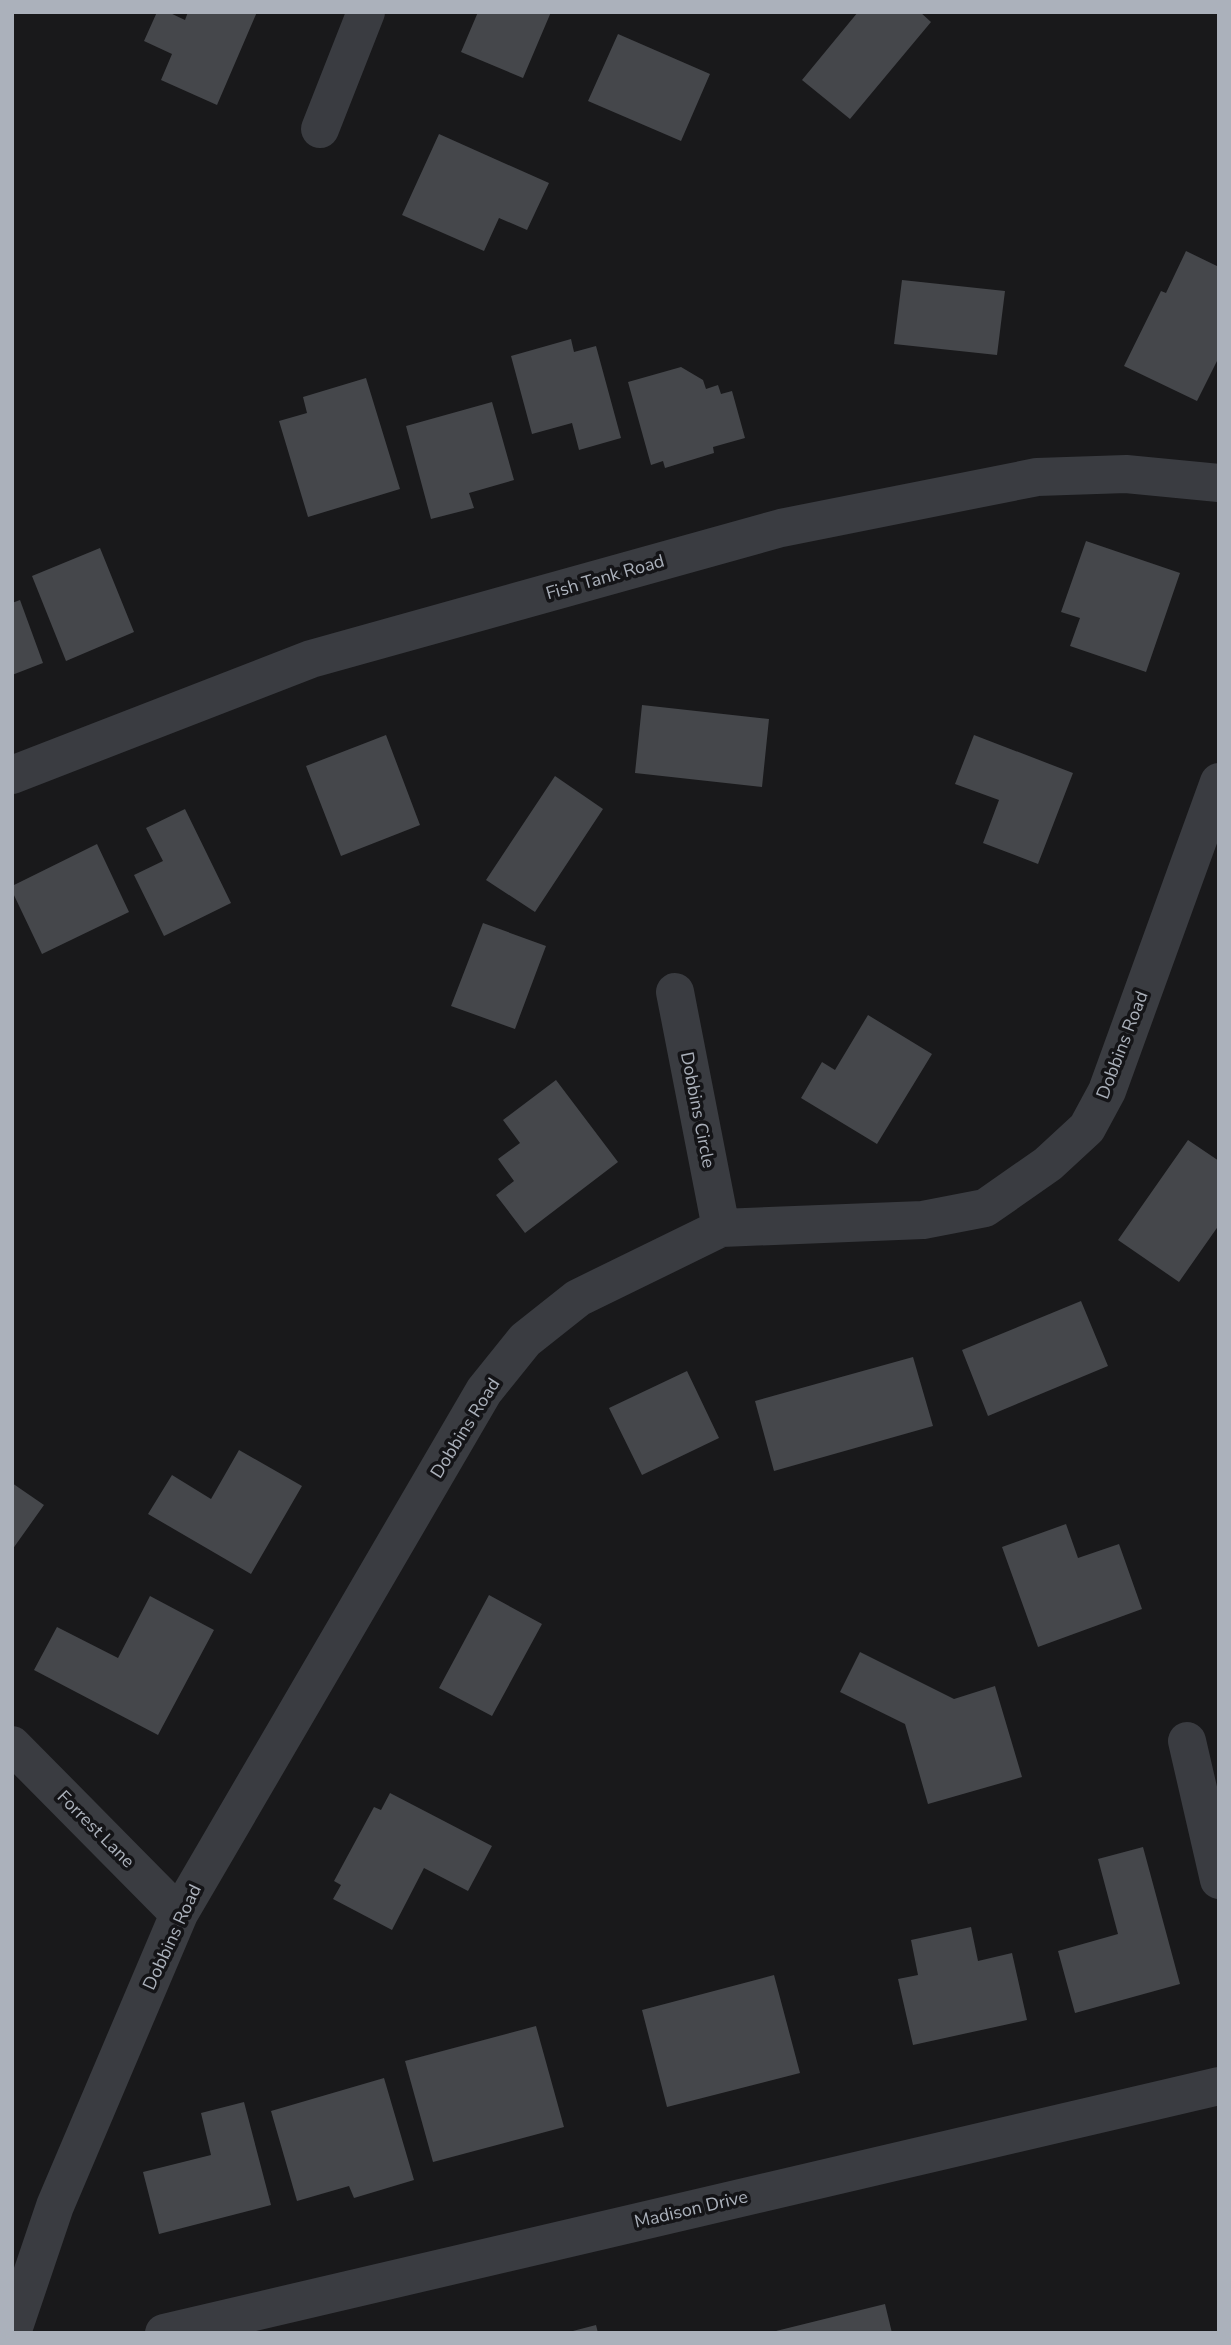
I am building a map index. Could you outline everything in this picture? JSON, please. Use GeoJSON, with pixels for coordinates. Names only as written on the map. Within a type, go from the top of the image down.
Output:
{"type":"FeatureCollection","features":[{"type":"Feature","properties":{"kind":"street"},"geometry":{"type":"LineString","coordinates":[[320,129],[366,12]]}},
{"type":"Feature","properties":{"kind":"street","name":"Fish Tank Road"},"geometry":{"type":"LineString","coordinates":[[12,775],[311,659],[781,528],[1037,477],[1126,474],[1219,483]]}},
{"type":"Feature","properties":{"kind":"street","name":"Dobbins Road"},"geometry":{"type":"LineString","coordinates":[[12,2333],[55,2206],[179,1914],[484,1391],[525,1339],[578,1298],[721,1228],[923,1220],[985,1208],[1048,1164],[1087,1128],[1107,1091],[1207,850],[1219,782]]}},
{"type":"Feature","properties":{"kind":"street","name":"Dobbins Circle"},"geometry":{"type":"LineString","coordinates":[[675,992],[721,1228]]}},
{"type":"Feature","properties":{"kind":"street"},"geometry":{"type":"LineString","coordinates":[[1187,1741],[1219,1880]]}},
{"type":"Feature","properties":{"kind":"street","name":"Forrest Lane"},"geometry":{"type":"LineString","coordinates":[[12,1745],[179,1914]]}},
{"type":"Feature","properties":{"kind":"street","name":"Madison Drive"},"geometry":{"type":"LineString","coordinates":[[164,2333],[1219,2085]]}},
{"type":"Feature","properties":{"kind":"building"},"geometry":{"type":"Polygon","coordinates":[[[157,12],[168,12],[185,20],[188,12],[257,12],[217,105],[161,80],[172,54],[144,41],[157,12]]]}},
{"type":"Feature","properties":{"kind":"building"},"geometry":{"type":"Polygon","coordinates":[[[478,12],[551,12],[523,78],[461,52],[478,12]]]}},
{"type":"Feature","properties":{"kind":"building"},"geometry":{"type":"Polygon","coordinates":[[[858,12],[920,12],[931,22],[850,119],[802,80],[858,12]]]}},
{"type":"Feature","properties":{"kind":"building"},"geometry":{"type":"Polygon","coordinates":[[[618,34],[710,74],[681,141],[588,101],[618,34]]]}},
{"type":"Feature","properties":{"kind":"building"},"geometry":{"type":"Polygon","coordinates":[[[439,134],[549,183],[527,230],[499,218],[484,251],[402,215],[439,134]]]}},
{"type":"Feature","properties":{"kind":"building"},"geometry":{"type":"Polygon","coordinates":[[[1186,251],[1219,267],[1219,357],[1197,401],[1124,366],[1161,291],[1166,293],[1186,251]]]}},
{"type":"Feature","properties":{"kind":"building"},"geometry":{"type":"Polygon","coordinates":[[[902,280],[1005,291],[997,355],[894,344],[902,280]]]}},
{"type":"Feature","properties":{"kind":"building"},"geometry":{"type":"Polygon","coordinates":[[[571,339],[574,352],[596,346],[621,438],[579,450],[572,423],[532,434],[511,356],[571,339]]]}},
{"type":"Feature","properties":{"kind":"building"},"geometry":{"type":"Polygon","coordinates":[[[681,367],[703,380],[706,389],[718,385],[721,394],[732,391],[745,438],[713,447],[714,453],[665,468],[663,461],[651,465],[628,382],[681,367]]]}},
{"type":"Feature","properties":{"kind":"building"},"geometry":{"type":"Polygon","coordinates":[[[366,378],[400,489],[308,517],[279,421],[307,413],[303,397],[366,378]]]}},
{"type":"Feature","properties":{"kind":"building"},"geometry":{"type":"Polygon","coordinates":[[[492,402],[514,480],[469,493],[474,508],[431,519],[406,426],[492,402]]]}},
{"type":"Feature","properties":{"kind":"building"},"geometry":{"type":"Polygon","coordinates":[[[1086,541],[1180,573],[1146,672],[1070,646],[1080,618],[1061,612],[1086,541]]]}},
{"type":"Feature","properties":{"kind":"building"},"geometry":{"type":"Polygon","coordinates":[[[100,548],[134,632],[66,661],[32,576],[100,548]]]}},
{"type":"Feature","properties":{"kind":"building"},"geometry":{"type":"Polygon","coordinates":[[[20,600],[43,663],[12,675],[12,603],[20,600]]]}},
{"type":"Feature","properties":{"kind":"building"},"geometry":{"type":"Polygon","coordinates":[[[642,705],[769,719],[762,787],[635,773],[642,705]]]}},
{"type":"Feature","properties":{"kind":"building"},"geometry":{"type":"Polygon","coordinates":[[[386,735],[420,825],[341,856],[306,766],[386,735]]]}},
{"type":"Feature","properties":{"kind":"building"},"geometry":{"type":"Polygon","coordinates":[[[974,735],[1073,773],[1038,864],[983,843],[999,800],[955,784],[974,735]]]}},
{"type":"Feature","properties":{"kind":"building"},"geometry":{"type":"Polygon","coordinates":[[[555,776],[603,809],[535,912],[486,880],[555,776]]]}},
{"type":"Feature","properties":{"kind":"building"},"geometry":{"type":"Polygon","coordinates":[[[185,809],[231,903],[164,936],[134,875],[163,861],[146,828],[185,809]]]}},
{"type":"Feature","properties":{"kind":"building"},"geometry":{"type":"Polygon","coordinates":[[[97,844],[129,912],[42,954],[12,886],[97,844]]]}},
{"type":"Feature","properties":{"kind":"building"},"geometry":{"type":"Polygon","coordinates":[[[483,923],[546,946],[515,1029],[451,1006],[483,923]]]}},
{"type":"Feature","properties":{"kind":"building"},"geometry":{"type":"Polygon","coordinates":[[[868,1015],[932,1054],[877,1144],[801,1098],[822,1062],[835,1070],[868,1015]]]}},
{"type":"Feature","properties":{"kind":"building"},"geometry":{"type":"Polygon","coordinates":[[[556,1080],[618,1162],[525,1233],[496,1195],[514,1181],[498,1159],[520,1143],[503,1120],[556,1080]]]}},
{"type":"Feature","properties":{"kind":"building"},"geometry":{"type":"Polygon","coordinates":[[[1188,1140],[1219,1161],[1219,1225],[1179,1282],[1118,1240],[1188,1140]]]}},
{"type":"Feature","properties":{"kind":"building"},"geometry":{"type":"Polygon","coordinates":[[[1081,1301],[1108,1366],[988,1416],[962,1350],[1081,1301]]]}},
{"type":"Feature","properties":{"kind":"building"},"geometry":{"type":"Polygon","coordinates":[[[913,1357],[933,1426],[774,1471],[755,1401],[913,1357]]]}},
{"type":"Feature","properties":{"kind":"building"},"geometry":{"type":"Polygon","coordinates":[[[687,1371],[719,1438],[642,1475],[609,1408],[687,1371]]]}},
{"type":"Feature","properties":{"kind":"building"},"geometry":{"type":"Polygon","coordinates":[[[239,1450],[302,1486],[251,1574],[148,1514],[172,1475],[211,1499],[239,1450]]]}},
{"type":"Feature","properties":{"kind":"building"},"geometry":{"type":"Polygon","coordinates":[[[12,1483],[44,1505],[12,1550],[12,1483]]]}},
{"type":"Feature","properties":{"kind":"building"},"geometry":{"type":"Polygon","coordinates":[[[1066,1524],[1078,1558],[1119,1544],[1142,1609],[1038,1647],[1002,1547],[1066,1524]]]}},
{"type":"Feature","properties":{"kind":"building"},"geometry":{"type":"Polygon","coordinates":[[[489,1595],[542,1624],[492,1716],[439,1688],[489,1595]]]}},
{"type":"Feature","properties":{"kind":"building"},"geometry":{"type":"Polygon","coordinates":[[[150,1596],[214,1630],[158,1735],[34,1670],[57,1627],[118,1658],[150,1596]]]}},
{"type":"Feature","properties":{"kind":"building"},"geometry":{"type":"Polygon","coordinates":[[[860,1652],[954,1699],[995,1686],[1022,1777],[928,1804],[905,1724],[840,1692],[860,1652]]]}},
{"type":"Feature","properties":{"kind":"building"},"geometry":{"type":"Polygon","coordinates":[[[390,1793],[492,1846],[468,1891],[424,1868],[392,1930],[333,1899],[341,1885],[334,1881],[374,1807],[381,1810],[390,1793]]]}},
{"type":"Feature","properties":{"kind":"building"},"geometry":{"type":"Polygon","coordinates":[[[1143,1847],[1180,1984],[1075,2013],[1058,1951],[1118,1934],[1098,1859],[1143,1847]]]}},
{"type":"Feature","properties":{"kind":"building"},"geometry":{"type":"Polygon","coordinates":[[[971,1927],[978,1961],[1012,1953],[1027,2020],[913,2045],[898,1979],[918,1975],[911,1940],[971,1927]]]}},
{"type":"Feature","properties":{"kind":"building"},"geometry":{"type":"Polygon","coordinates":[[[774,1975],[800,2073],[667,2107],[642,2010],[774,1975]]]}},
{"type":"Feature","properties":{"kind":"building"},"geometry":{"type":"Polygon","coordinates":[[[536,2026],[564,2127],[433,2162],[405,2061],[536,2026]]]}},
{"type":"Feature","properties":{"kind":"building"},"geometry":{"type":"Polygon","coordinates":[[[384,2078],[414,2180],[354,2198],[349,2186],[297,2201],[271,2111],[384,2078]]]}},
{"type":"Feature","properties":{"kind":"building"},"geometry":{"type":"Polygon","coordinates":[[[244,2102],[271,2205],[159,2234],[143,2172],[211,2155],[201,2113],[244,2102]]]}},
{"type":"Feature","properties":{"kind":"building"},"geometry":{"type":"Polygon","coordinates":[[[885,2304],[892,2333],[772,2333],[772,2332],[885,2304]]]}},
{"type":"Feature","properties":{"kind":"building"},"geometry":{"type":"Polygon","coordinates":[[[596,2325],[598,2333],[569,2333],[569,2332],[596,2325]]]}}]}
